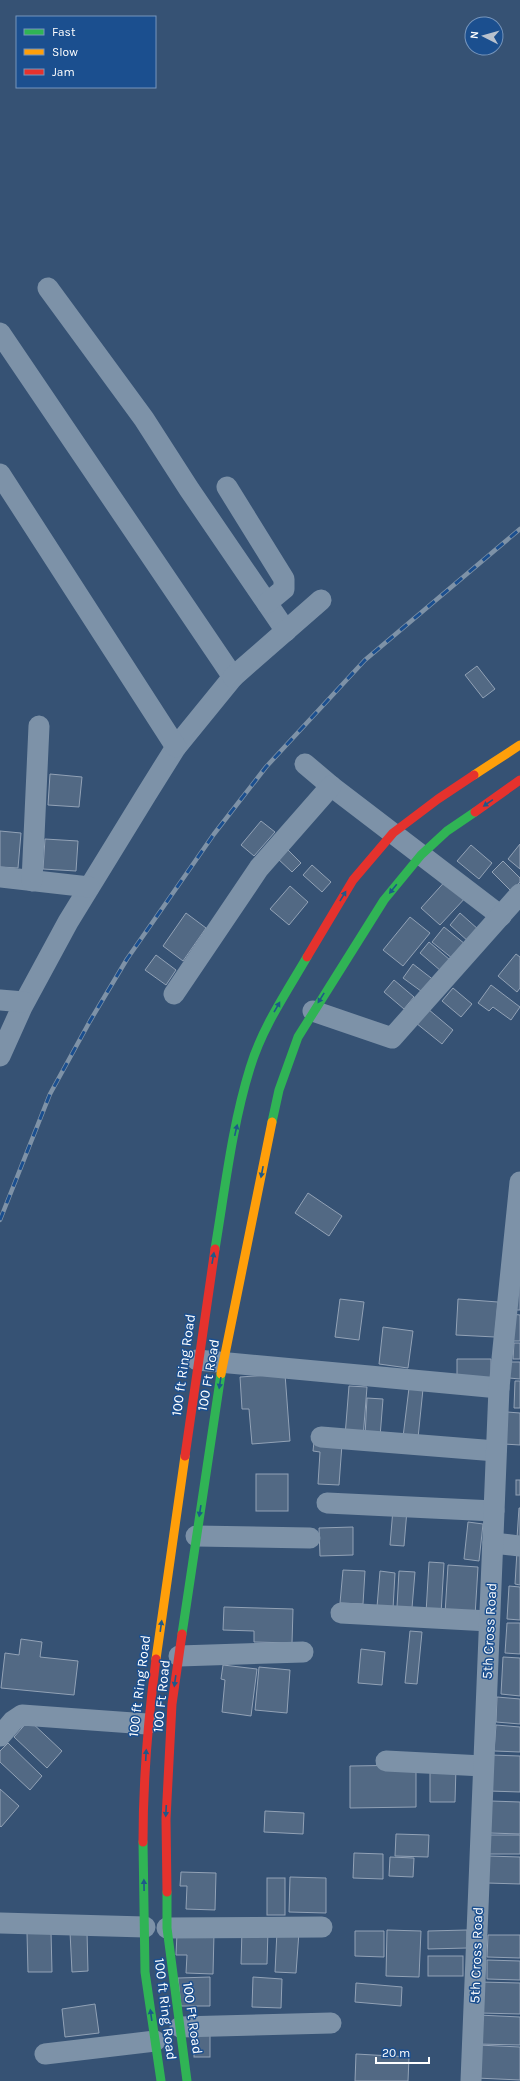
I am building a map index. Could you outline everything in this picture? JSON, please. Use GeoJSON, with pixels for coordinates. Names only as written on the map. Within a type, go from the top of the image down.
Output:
{"type":"FeatureCollection","features":[{"type":"Feature","properties":{"kind":"main road","name":"100 ft Ring Road"},"geometry":{"type":"LineString","coordinates":[[161,2081],[145,1972],[143,1799],[147,1724],[207,1296],[233,1141],[250,1067],[269,1021],[353,880],[392,834],[438,799],[520,745]]}},
{"type":"Feature","properties":{"kind":"main road","name":"100 Ft Road"},"geometry":{"type":"LineString","coordinates":[[187,2081],[167,1928],[166,1819],[172,1704],[223,1363],[279,1090],[298,1037],[384,900],[421,855],[447,831],[520,780]]}},
{"type":"Feature","properties":{"kind":"street"},"geometry":{"type":"LineString","coordinates":[[48,288],[144,419],[189,489],[286,631]]}},
{"type":"Feature","properties":{"kind":"street"},"geometry":{"type":"LineString","coordinates":[[0,333],[233,677]]}},
{"type":"Feature","properties":{"kind":"street"},"geometry":{"type":"LineString","coordinates":[[0,474],[176,747]]}},
{"type":"Feature","properties":{"kind":"street"},"geometry":{"type":"LineString","coordinates":[[227,487],[284,579],[284,589],[267,603]]}},
{"type":"Feature","properties":{"kind":"street"},"geometry":{"type":"LineString","coordinates":[[0,1056],[24,1002],[89,887],[176,747],[233,677],[321,600]]}},
{"type":"Feature","properties":{"kind":"street"},"geometry":{"type":"LineString","coordinates":[[32,881],[39,726]]}},
{"type":"Feature","properties":{"kind":"street"},"geometry":{"type":"LineString","coordinates":[[305,764],[392,834],[501,916]]}},
{"type":"Feature","properties":{"kind":"street"},"geometry":{"type":"LineString","coordinates":[[174,994],[259,868],[331,786]]}},
{"type":"Feature","properties":{"kind":"street"},"geometry":{"type":"LineString","coordinates":[[0,877],[89,887]]}},
{"type":"Feature","properties":{"kind":"street"},"geometry":{"type":"LineString","coordinates":[[313,1011],[392,1038],[520,894]]}},
{"type":"Feature","properties":{"kind":"street"},"geometry":{"type":"LineString","coordinates":[[0,1000],[24,1002]]}},
{"type":"Feature","properties":{"kind":"street","name":"5th Cross Road"},"geometry":{"type":"LineString","coordinates":[[471,2081],[499,1388],[520,1182]]}},
{"type":"Feature","properties":{"kind":"street"},"geometry":{"type":"LineString","coordinates":[[197,1360],[499,1388]]}},
{"type":"Feature","properties":{"kind":"street"},"geometry":{"type":"LineString","coordinates":[[321,1437],[496,1451]]}},
{"type":"Feature","properties":{"kind":"street"},"geometry":{"type":"LineString","coordinates":[[327,1503],[494,1511]]}},
{"type":"Feature","properties":{"kind":"street"},"geometry":{"type":"LineString","coordinates":[[196,1536],[310,1538]]}},
{"type":"Feature","properties":{"kind":"street"},"geometry":{"type":"LineString","coordinates":[[493,1543],[520,1546]]}},
{"type":"Feature","properties":{"kind":"street"},"geometry":{"type":"LineString","coordinates":[[341,1613],[489,1621]]}},
{"type":"Feature","properties":{"kind":"street"},"geometry":{"type":"LineString","coordinates":[[179,1656],[303,1652]]}},
{"type":"Feature","properties":{"kind":"street"},"geometry":{"type":"LineString","coordinates":[[0,1736],[13,1721],[22,1715],[147,1724]]}},
{"type":"Feature","properties":{"kind":"street"},"geometry":{"type":"LineString","coordinates":[[386,1761],[483,1766]]}},
{"type":"Feature","properties":{"kind":"street"},"geometry":{"type":"LineString","coordinates":[[0,1923],[145,1928]]}},
{"type":"Feature","properties":{"kind":"street"},"geometry":{"type":"LineString","coordinates":[[167,1928],[322,1927]]}},
{"type":"Feature","properties":{"kind":"street"},"geometry":{"type":"LineString","coordinates":[[180,2027],[331,2023]]}},
{"type":"Feature","properties":{"kind":"street"},"geometry":{"type":"LineString","coordinates":[[45,2054],[155,2041]]}},
{"type":"Feature","properties":{"kind":"building"},"geometry":{"type":"Polygon","coordinates":[[[477,666],[495,689],[483,698],[465,675],[477,666]]]}},
{"type":"Feature","properties":{"kind":"building"},"geometry":{"type":"Polygon","coordinates":[[[50,774],[82,777],[79,807],[48,805],[50,774]]]}},
{"type":"Feature","properties":{"kind":"building"},"geometry":{"type":"Polygon","coordinates":[[[261,821],[275,832],[254,856],[241,845],[261,821]]]}},
{"type":"Feature","properties":{"kind":"building"},"geometry":{"type":"Polygon","coordinates":[[[0,831],[21,833],[18,868],[0,867],[0,831]]]}},
{"type":"Feature","properties":{"kind":"building"},"geometry":{"type":"Polygon","coordinates":[[[45,839],[78,841],[76,871],[43,869],[45,839]]]}},
{"type":"Feature","properties":{"kind":"building"},"geometry":{"type":"Polygon","coordinates":[[[520,844],[520,869],[508,859],[520,844]]]}},
{"type":"Feature","properties":{"kind":"building"},"geometry":{"type":"Polygon","coordinates":[[[471,845],[492,863],[479,879],[457,861],[471,845]]]}},
{"type":"Feature","properties":{"kind":"building"},"geometry":{"type":"Polygon","coordinates":[[[286,848],[301,863],[292,872],[277,858],[286,848]]]}},
{"type":"Feature","properties":{"kind":"building"},"geometry":{"type":"Polygon","coordinates":[[[503,861],[520,878],[520,882],[511,891],[492,872],[503,861]]]}},
{"type":"Feature","properties":{"kind":"building"},"geometry":{"type":"Polygon","coordinates":[[[312,865],[331,882],[322,892],[303,875],[312,865]]]}},
{"type":"Feature","properties":{"kind":"building"},"geometry":{"type":"Polygon","coordinates":[[[449,877],[468,895],[440,925],[421,908],[449,877]]]}},
{"type":"Feature","properties":{"kind":"building"},"geometry":{"type":"Polygon","coordinates":[[[290,886],[308,902],[289,925],[270,909],[290,886]]]}},
{"type":"Feature","properties":{"kind":"building"},"geometry":{"type":"Polygon","coordinates":[[[186,913],[206,928],[183,961],[163,946],[186,913]]]}},
{"type":"Feature","properties":{"kind":"building"},"geometry":{"type":"Polygon","coordinates":[[[460,913],[479,930],[469,942],[450,925],[460,913]]]}},
{"type":"Feature","properties":{"kind":"building"},"geometry":{"type":"Polygon","coordinates":[[[410,917],[430,933],[403,966],[383,950],[410,917]]]}},
{"type":"Feature","properties":{"kind":"building"},"geometry":{"type":"Polygon","coordinates":[[[444,927],[465,944],[453,959],[432,942],[444,927]]]}},
{"type":"Feature","properties":{"kind":"building"},"geometry":{"type":"Polygon","coordinates":[[[429,942],[450,960],[441,971],[420,953],[429,942]]]}},
{"type":"Feature","properties":{"kind":"building"},"geometry":{"type":"Polygon","coordinates":[[[516,954],[520,957],[520,988],[517,992],[498,976],[516,954]]]}},
{"type":"Feature","properties":{"kind":"building"},"geometry":{"type":"Polygon","coordinates":[[[156,955],[176,970],[166,985],[145,970],[156,955]]]}},
{"type":"Feature","properties":{"kind":"building"},"geometry":{"type":"Polygon","coordinates":[[[413,964],[435,981],[425,994],[403,978],[413,964]]]}},
{"type":"Feature","properties":{"kind":"building"},"geometry":{"type":"Polygon","coordinates":[[[394,980],[414,997],[404,1009],[384,992],[394,980]]]}},
{"type":"Feature","properties":{"kind":"building"},"geometry":{"type":"Polygon","coordinates":[[[491,985],[520,1007],[511,1020],[493,1007],[489,1011],[478,1003],[491,985]]]}},
{"type":"Feature","properties":{"kind":"building"},"geometry":{"type":"Polygon","coordinates":[[[453,988],[472,1004],[461,1017],[442,1001],[453,988]]]}},
{"type":"Feature","properties":{"kind":"building"},"geometry":{"type":"Polygon","coordinates":[[[428,1009],[453,1030],[442,1044],[416,1023],[428,1009]]]}},
{"type":"Feature","properties":{"kind":"building"},"geometry":{"type":"Polygon","coordinates":[[[308,1193],[342,1216],[329,1236],[295,1213],[308,1193]]]}},
{"type":"Feature","properties":{"kind":"building"},"geometry":{"type":"Polygon","coordinates":[[[520,1278],[520,1310],[514,1310],[520,1278]]]}},
{"type":"Feature","properties":{"kind":"building"},"geometry":{"type":"Polygon","coordinates":[[[340,1299],[364,1302],[359,1340],[335,1337],[340,1299]]]}},
{"type":"Feature","properties":{"kind":"building"},"geometry":{"type":"Polygon","coordinates":[[[458,1299],[498,1302],[495,1337],[456,1335],[458,1299]]]}},
{"type":"Feature","properties":{"kind":"building"},"geometry":{"type":"Polygon","coordinates":[[[512,1314],[520,1315],[520,1341],[510,1341],[512,1314]]]}},
{"type":"Feature","properties":{"kind":"building"},"geometry":{"type":"Polygon","coordinates":[[[383,1327],[413,1331],[408,1368],[379,1364],[383,1327]]]}},
{"type":"Feature","properties":{"kind":"building"},"geometry":{"type":"Polygon","coordinates":[[[514,1343],[520,1343],[520,1359],[513,1359],[514,1343]]]}},
{"type":"Feature","properties":{"kind":"building"},"geometry":{"type":"Polygon","coordinates":[[[457,1359],[491,1359],[491,1383],[457,1382],[457,1359]]]}},
{"type":"Feature","properties":{"kind":"building"},"geometry":{"type":"Polygon","coordinates":[[[510,1362],[520,1362],[520,1379],[509,1378],[510,1362]]]}},
{"type":"Feature","properties":{"kind":"building"},"geometry":{"type":"Polygon","coordinates":[[[285,1374],[290,1441],[252,1444],[249,1409],[242,1409],[240,1377],[285,1374]]]}},
{"type":"Feature","properties":{"kind":"building"},"geometry":{"type":"Polygon","coordinates":[[[515,1381],[520,1381],[520,1408],[514,1408],[515,1381]]]}},
{"type":"Feature","properties":{"kind":"building"},"geometry":{"type":"Polygon","coordinates":[[[349,1386],[367,1387],[363,1438],[345,1436],[349,1386]]]}},
{"type":"Feature","properties":{"kind":"building"},"geometry":{"type":"Polygon","coordinates":[[[409,1388],[423,1389],[418,1438],[403,1437],[409,1388]]]}},
{"type":"Feature","properties":{"kind":"building"},"geometry":{"type":"Polygon","coordinates":[[[367,1398],[383,1399],[380,1437],[365,1436],[367,1398]]]}},
{"type":"Feature","properties":{"kind":"building"},"geometry":{"type":"Polygon","coordinates":[[[507,1412],[520,1413],[520,1445],[504,1444],[507,1412]]]}},
{"type":"Feature","properties":{"kind":"building"},"geometry":{"type":"Polygon","coordinates":[[[314,1442],[342,1444],[339,1485],[318,1484],[320,1452],[313,1451],[314,1442]]]}},
{"type":"Feature","properties":{"kind":"building"},"geometry":{"type":"Polygon","coordinates":[[[256,1474],[288,1474],[288,1511],[256,1511],[256,1474]]]}},
{"type":"Feature","properties":{"kind":"building"},"geometry":{"type":"Polygon","coordinates":[[[516,1480],[520,1480],[520,1495],[516,1495],[516,1480]]]}},
{"type":"Feature","properties":{"kind":"building"},"geometry":{"type":"Polygon","coordinates":[[[519,1508],[520,1538],[517,1538],[519,1508]]]}},
{"type":"Feature","properties":{"kind":"building"},"geometry":{"type":"Polygon","coordinates":[[[393,1509],[407,1510],[404,1546],[390,1545],[393,1509]]]}},
{"type":"Feature","properties":{"kind":"building"},"geometry":{"type":"Polygon","coordinates":[[[468,1522],[483,1524],[479,1561],[464,1559],[468,1522]]]}},
{"type":"Feature","properties":{"kind":"building"},"geometry":{"type":"Polygon","coordinates":[[[353,1527],[353,1555],[320,1556],[319,1528],[353,1527]]]}},
{"type":"Feature","properties":{"kind":"building"},"geometry":{"type":"Polygon","coordinates":[[[517,1551],[520,1551],[520,1585],[515,1584],[517,1551]]]}},
{"type":"Feature","properties":{"kind":"building"},"geometry":{"type":"Polygon","coordinates":[[[429,1562],[444,1563],[441,1614],[426,1613],[429,1562]]]}},
{"type":"Feature","properties":{"kind":"building"},"geometry":{"type":"Polygon","coordinates":[[[448,1565],[478,1567],[475,1616],[445,1614],[448,1565]]]}},
{"type":"Feature","properties":{"kind":"building"},"geometry":{"type":"Polygon","coordinates":[[[343,1570],[365,1571],[363,1604],[340,1603],[343,1570]]]}},
{"type":"Feature","properties":{"kind":"building"},"geometry":{"type":"Polygon","coordinates":[[[380,1571],[395,1573],[393,1609],[377,1607],[380,1571]]]}},
{"type":"Feature","properties":{"kind":"building"},"geometry":{"type":"Polygon","coordinates":[[[399,1571],[415,1572],[412,1608],[397,1607],[399,1571]]]}},
{"type":"Feature","properties":{"kind":"building"},"geometry":{"type":"Polygon","coordinates":[[[509,1586],[520,1587],[520,1620],[507,1619],[509,1586]]]}},
{"type":"Feature","properties":{"kind":"building"},"geometry":{"type":"Polygon","coordinates":[[[224,1607],[293,1609],[292,1643],[254,1642],[254,1631],[223,1630],[224,1607]]]}},
{"type":"Feature","properties":{"kind":"building"},"geometry":{"type":"Polygon","coordinates":[[[507,1623],[520,1623],[520,1654],[505,1653],[507,1623]]]}},
{"type":"Feature","properties":{"kind":"building"},"geometry":{"type":"Polygon","coordinates":[[[410,1631],[422,1632],[417,1684],[405,1683],[410,1631]]]}},
{"type":"Feature","properties":{"kind":"building"},"geometry":{"type":"Polygon","coordinates":[[[21,1639],[42,1642],[40,1657],[78,1661],[74,1695],[1,1688],[5,1653],[19,1655],[21,1639]]]}},
{"type":"Feature","properties":{"kind":"building"},"geometry":{"type":"Polygon","coordinates":[[[361,1649],[385,1652],[382,1685],[358,1683],[361,1649]]]}},
{"type":"Feature","properties":{"kind":"building"},"geometry":{"type":"Polygon","coordinates":[[[503,1657],[520,1658],[520,1696],[501,1694],[503,1657]]]}},
{"type":"Feature","properties":{"kind":"building"},"geometry":{"type":"Polygon","coordinates":[[[223,1665],[257,1669],[251,1716],[222,1712],[225,1680],[221,1679],[223,1665]]]}},
{"type":"Feature","properties":{"kind":"building"},"geometry":{"type":"Polygon","coordinates":[[[259,1667],[290,1670],[287,1713],[255,1710],[259,1667]]]}},
{"type":"Feature","properties":{"kind":"building"},"geometry":{"type":"Polygon","coordinates":[[[497,1697],[520,1699],[520,1724],[496,1722],[497,1697]]]}},
{"type":"Feature","properties":{"kind":"building"},"geometry":{"type":"Polygon","coordinates":[[[29,1720],[62,1751],[47,1768],[14,1737],[29,1720]]]}},
{"type":"Feature","properties":{"kind":"building"},"geometry":{"type":"Polygon","coordinates":[[[496,1725],[520,1727],[520,1752],[494,1751],[496,1725]]]}},
{"type":"Feature","properties":{"kind":"building"},"geometry":{"type":"Polygon","coordinates":[[[8,1743],[42,1776],[30,1790],[0,1762],[0,1751],[8,1743]]]}},
{"type":"Feature","properties":{"kind":"building"},"geometry":{"type":"Polygon","coordinates":[[[490,1755],[520,1756],[520,1792],[489,1791],[490,1755]]]}},
{"type":"Feature","properties":{"kind":"building"},"geometry":{"type":"Polygon","coordinates":[[[416,1765],[416,1807],[350,1808],[350,1766],[416,1765]]]}},
{"type":"Feature","properties":{"kind":"building"},"geometry":{"type":"Polygon","coordinates":[[[430,1767],[456,1767],[455,1802],[430,1802],[430,1767]]]}},
{"type":"Feature","properties":{"kind":"building"},"geometry":{"type":"Polygon","coordinates":[[[0,1789],[19,1806],[1,1827],[0,1826],[0,1789]]]}},
{"type":"Feature","properties":{"kind":"building"},"geometry":{"type":"Polygon","coordinates":[[[491,1801],[520,1802],[520,1834],[490,1833],[491,1801]]]}},
{"type":"Feature","properties":{"kind":"building"},"geometry":{"type":"Polygon","coordinates":[[[265,1811],[304,1813],[303,1834],[264,1832],[265,1811]]]}},
{"type":"Feature","properties":{"kind":"building"},"geometry":{"type":"Polygon","coordinates":[[[396,1834],[429,1835],[428,1857],[395,1856],[396,1834]]]}},
{"type":"Feature","properties":{"kind":"building"},"geometry":{"type":"Polygon","coordinates":[[[490,1835],[520,1835],[520,1854],[489,1854],[490,1835]]]}},
{"type":"Feature","properties":{"kind":"building"},"geometry":{"type":"Polygon","coordinates":[[[354,1853],[383,1854],[383,1879],[353,1878],[354,1853]]]}},
{"type":"Feature","properties":{"kind":"building"},"geometry":{"type":"Polygon","coordinates":[[[488,1856],[520,1857],[520,1884],[487,1883],[488,1856]]]}},
{"type":"Feature","properties":{"kind":"building"},"geometry":{"type":"Polygon","coordinates":[[[390,1857],[414,1858],[413,1877],[389,1876],[390,1857]]]}},
{"type":"Feature","properties":{"kind":"building"},"geometry":{"type":"Polygon","coordinates":[[[181,1872],[216,1873],[215,1910],[186,1909],[187,1886],[180,1886],[181,1872]]]}},
{"type":"Feature","properties":{"kind":"building"},"geometry":{"type":"Polygon","coordinates":[[[290,1877],[326,1878],[326,1913],[289,1912],[290,1877]]]}},
{"type":"Feature","properties":{"kind":"building"},"geometry":{"type":"Polygon","coordinates":[[[267,1878],[285,1878],[285,1915],[267,1915],[267,1878]]]}},
{"type":"Feature","properties":{"kind":"building"},"geometry":{"type":"Polygon","coordinates":[[[242,1930],[268,1930],[267,1964],[241,1964],[242,1930]]]}},
{"type":"Feature","properties":{"kind":"building"},"geometry":{"type":"Polygon","coordinates":[[[387,1930],[421,1931],[419,1977],[386,1976],[387,1930]]]}},
{"type":"Feature","properties":{"kind":"building"},"geometry":{"type":"Polygon","coordinates":[[[467,1930],[467,1948],[428,1949],[428,1931],[467,1930]]]}},
{"type":"Feature","properties":{"kind":"building"},"geometry":{"type":"Polygon","coordinates":[[[277,1931],[299,1932],[296,1973],[275,1972],[277,1931]]]}},
{"type":"Feature","properties":{"kind":"building"},"geometry":{"type":"Polygon","coordinates":[[[355,1931],[384,1931],[384,1957],[355,1956],[355,1931]]]}},
{"type":"Feature","properties":{"kind":"building"},"geometry":{"type":"Polygon","coordinates":[[[51,1932],[52,1972],[28,1972],[27,1933],[51,1932]]]}},
{"type":"Feature","properties":{"kind":"building"},"geometry":{"type":"Polygon","coordinates":[[[70,1932],[87,1932],[88,1971],[72,1972],[70,1932]]]}},
{"type":"Feature","properties":{"kind":"building"},"geometry":{"type":"Polygon","coordinates":[[[177,1933],[214,1933],[213,1974],[186,1973],[187,1955],[176,1955],[177,1933]]]}},
{"type":"Feature","properties":{"kind":"building"},"geometry":{"type":"Polygon","coordinates":[[[488,1935],[520,1935],[520,1958],[487,1957],[488,1935]]]}},
{"type":"Feature","properties":{"kind":"building"},"geometry":{"type":"Polygon","coordinates":[[[428,1956],[463,1956],[463,1976],[428,1976],[428,1956]]]}},
{"type":"Feature","properties":{"kind":"building"},"geometry":{"type":"Polygon","coordinates":[[[487,1960],[520,1961],[520,1980],[487,1979],[487,1960]]]}},
{"type":"Feature","properties":{"kind":"building"},"geometry":{"type":"Polygon","coordinates":[[[210,1977],[210,2006],[181,2006],[178,1978],[210,1977]]]}},
{"type":"Feature","properties":{"kind":"building"},"geometry":{"type":"Polygon","coordinates":[[[253,1977],[282,1979],[281,2008],[252,2007],[253,1977]]]}},
{"type":"Feature","properties":{"kind":"building"},"geometry":{"type":"Polygon","coordinates":[[[480,1982],[520,1983],[520,2014],[480,2013],[480,1982]]]}},
{"type":"Feature","properties":{"kind":"building"},"geometry":{"type":"Polygon","coordinates":[[[356,1983],[402,1987],[401,2006],[355,2002],[356,1983]]]}},
{"type":"Feature","properties":{"kind":"building"},"geometry":{"type":"Polygon","coordinates":[[[95,2004],[99,2033],[65,2037],[62,2009],[95,2004]]]}},
{"type":"Feature","properties":{"kind":"building"},"geometry":{"type":"Polygon","coordinates":[[[478,2015],[520,2017],[520,2045],[477,2044],[478,2015]]]}},
{"type":"Feature","properties":{"kind":"building"},"geometry":{"type":"Polygon","coordinates":[[[194,2028],[210,2028],[210,2057],[194,2057],[194,2028]]]}},
{"type":"Feature","properties":{"kind":"building"},"geometry":{"type":"Polygon","coordinates":[[[478,2045],[520,2047],[520,2080],[476,2078],[478,2045]]]}},
{"type":"Feature","properties":{"kind":"building"},"geometry":{"type":"Polygon","coordinates":[[[356,2054],[409,2057],[408,2081],[355,2081],[356,2054]]]}},
{"type":"Feature","properties":{"kind":"railway"},"geometry":{"type":"LineString","coordinates":[[0,1220],[50,1094],[90,1021],[127,959],[214,834],[266,767],[365,660],[520,529]]}},
{"type":"Feature","properties":{"kind":"traffic: fast"},"geometry":{"type":"LineString","coordinates":[[272,1122],[279,1090],[298,1037],[384,900],[421,855],[447,831],[475,812]]}},
{"type":"Feature","properties":{"kind":"traffic: fast"},"geometry":{"type":"LineString","coordinates":[[215,1249],[238,1112],[250,1068],[268,1025],[307,957]]}},
{"type":"Feature","properties":{"kind":"traffic: fast"},"geometry":{"type":"LineString","coordinates":[[182,1634],[221,1374]]}},
{"type":"Feature","properties":{"kind":"traffic: fast"},"geometry":{"type":"LineString","coordinates":[[143,1842],[145,1972],[161,2081]]}},
{"type":"Feature","properties":{"kind":"traffic: fast"},"geometry":{"type":"LineString","coordinates":[[167,1892],[167,1928],[187,2081]]}},
{"type":"Feature","properties":{"kind":"traffic: slow"},"geometry":{"type":"LineString","coordinates":[[474,775],[520,745]]}},
{"type":"Feature","properties":{"kind":"traffic: slow"},"geometry":{"type":"LineString","coordinates":[[221,1374],[272,1122]]}},
{"type":"Feature","properties":{"kind":"traffic: slow"},"geometry":{"type":"LineString","coordinates":[[156,1659],[185,1456]]}},
{"type":"Feature","properties":{"kind":"traffic: jam"},"geometry":{"type":"LineString","coordinates":[[307,957],[353,880],[393,833],[438,799],[474,775]]}},
{"type":"Feature","properties":{"kind":"traffic: jam"},"geometry":{"type":"LineString","coordinates":[[475,812],[520,780]]}},
{"type":"Feature","properties":{"kind":"traffic: jam"},"geometry":{"type":"LineString","coordinates":[[185,1456],[215,1249]]}},
{"type":"Feature","properties":{"kind":"traffic: jam"},"geometry":{"type":"LineString","coordinates":[[167,1892],[166,1819],[172,1704],[182,1634]]}},
{"type":"Feature","properties":{"kind":"traffic: jam"},"geometry":{"type":"LineString","coordinates":[[143,1842],[146,1750],[156,1659]]}}]}
